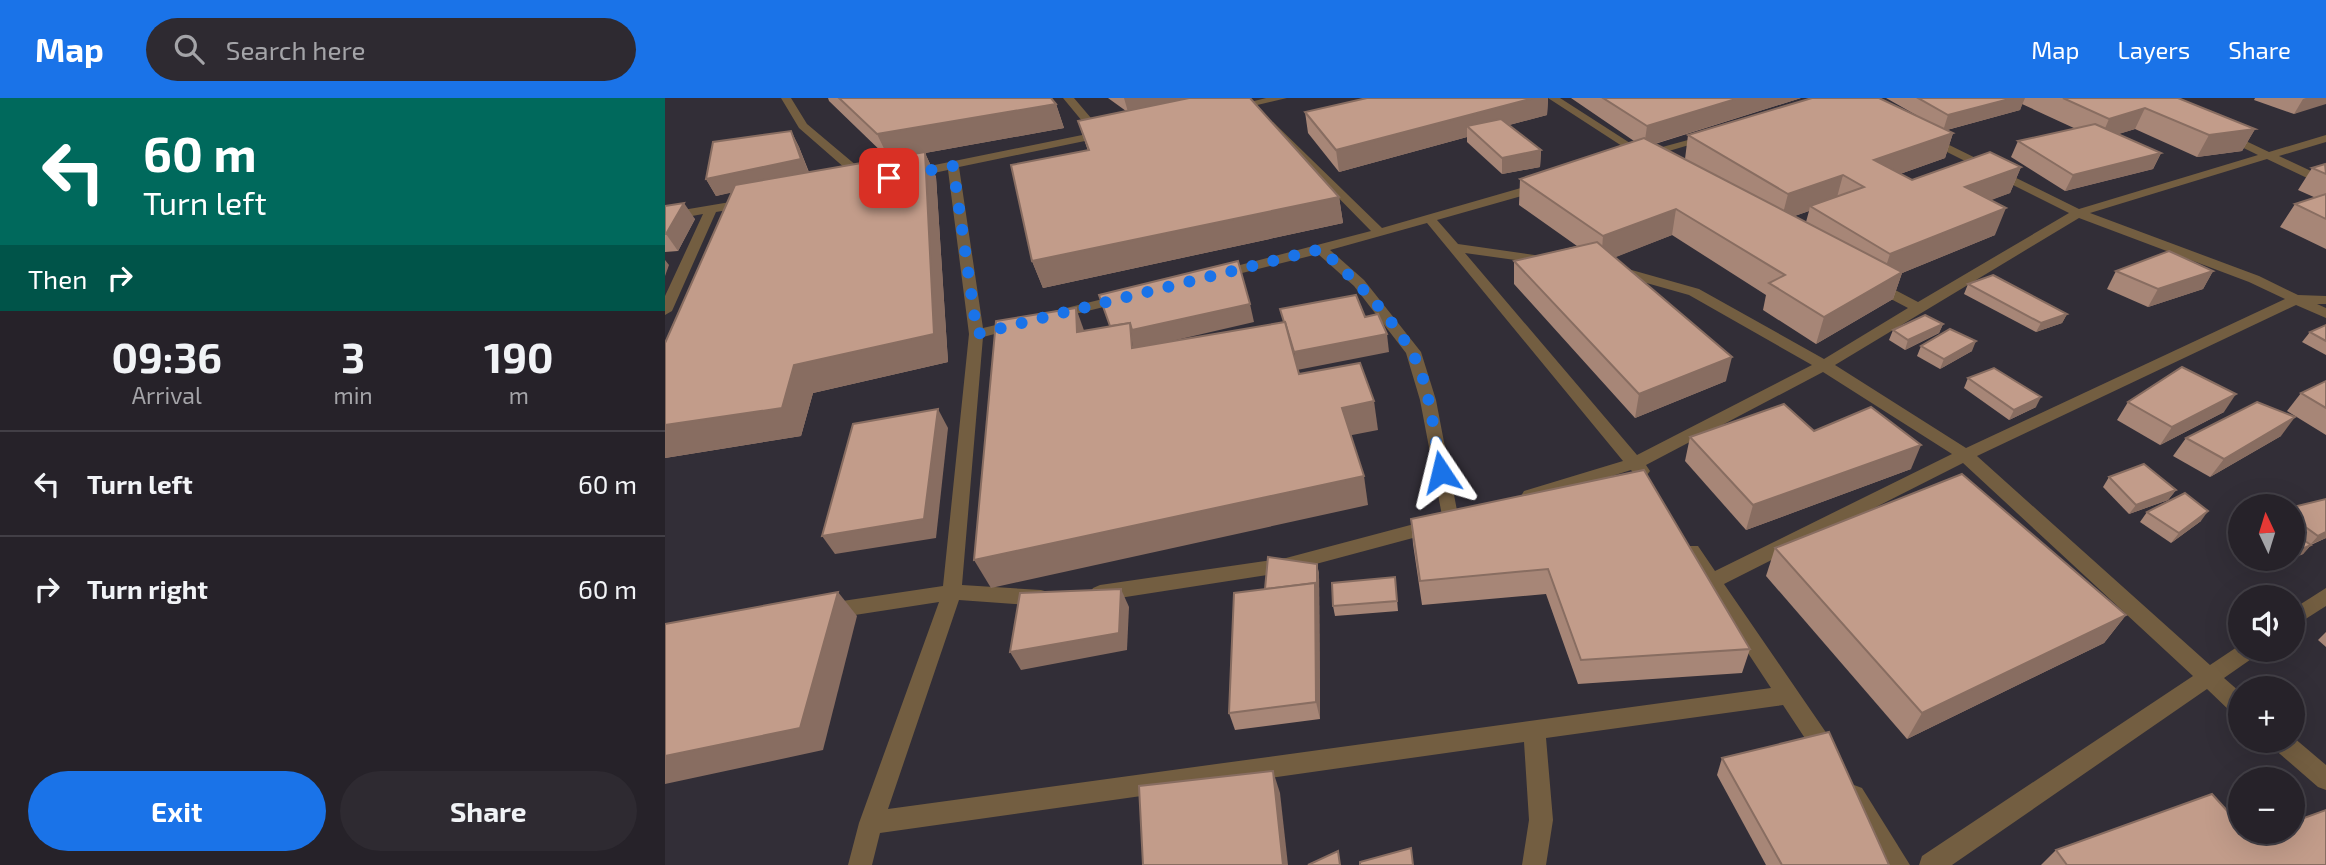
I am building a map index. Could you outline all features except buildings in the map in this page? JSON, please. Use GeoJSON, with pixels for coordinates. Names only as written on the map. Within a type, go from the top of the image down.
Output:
{"type":"FeatureCollection","features":[{"type":"Feature","properties":{"kind":"street"},"geometry":{"type":"LineString","coordinates":[[786,98],[803,126],[879,180]]}},
{"type":"Feature","properties":{"kind":"street"},"geometry":{"type":"LineString","coordinates":[[854,184],[1106,134],[1068,98]]}},
{"type":"Feature","properties":{"kind":"street"},"geometry":{"type":"LineString","coordinates":[[1214,112],[1282,98]]}},
{"type":"Feature","properties":{"kind":"street"},"geometry":{"type":"LineString","coordinates":[[1553,98],[1642,156],[1664,167]]}},
{"type":"Feature","properties":{"kind":"street"},"geometry":{"type":"LineString","coordinates":[[1252,104],[1379,232]]}},
{"type":"Feature","properties":{"kind":"street"},"geometry":{"type":"LineString","coordinates":[[2217,132],[2326,183]]}},
{"type":"Feature","properties":{"kind":"street"},"geometry":{"type":"LineString","coordinates":[[1629,160],[1718,134]]}},
{"type":"Feature","properties":{"kind":"street"},"geometry":{"type":"LineString","coordinates":[[1920,134],[2078,213],[2254,279],[2326,314]]}},
{"type":"Feature","properties":{"kind":"street"},"geometry":{"type":"LineString","coordinates":[[1516,500],[1635,463],[1824,365],[2078,213],[2326,138]]}},
{"type":"Feature","properties":{"kind":"street"},"geometry":{"type":"LineString","coordinates":[[860,865],[871,823],[952,592],[977,334],[953,166]]}},
{"type":"Feature","properties":{"kind":"street"},"geometry":{"type":"LineString","coordinates":[[1202,279],[1321,249],[1549,184]]}},
{"type":"Feature","properties":{"kind":"street"},"geometry":{"type":"LineString","coordinates":[[665,217],[763,201]]}},
{"type":"Feature","properties":{"kind":"street"},"geometry":{"type":"LineString","coordinates":[[665,311],[711,210]]}},
{"type":"Feature","properties":{"kind":"street"},"geometry":{"type":"LineString","coordinates":[[1430,219],[1635,463],[1649,485]]}},
{"type":"Feature","properties":{"kind":"street"},"geometry":{"type":"LineString","coordinates":[[1453,247],[1570,263]]}},
{"type":"Feature","properties":{"kind":"street"},"geometry":{"type":"LineString","coordinates":[[815,613],[952,592],[1038,599],[1125,591],[1286,565],[1456,519],[1428,400],[1413,352],[1359,283],[1321,249]]}},
{"type":"Feature","properties":{"kind":"street"},"geometry":{"type":"LineString","coordinates":[[1607,268],[1694,292],[1824,365],[1965,454],[2228,696]]}},
{"type":"Feature","properties":{"kind":"street"},"geometry":{"type":"LineString","coordinates":[[1862,277],[1919,308]]}},
{"type":"Feature","properties":{"kind":"street"},"geometry":{"type":"LineString","coordinates":[[977,334],[1135,295]]}},
{"type":"Feature","properties":{"kind":"street"},"geometry":{"type":"LineString","coordinates":[[1711,582],[1965,454],[2297,299],[2326,300]]}},
{"type":"Feature","properties":{"kind":"street"},"geometry":{"type":"LineString","coordinates":[[1683,539],[1840,773],[1898,865]]}},
{"type":"Feature","properties":{"kind":"street"},"geometry":{"type":"LineString","coordinates":[[2305,611],[2326,596]]}},
{"type":"Feature","properties":{"kind":"street"},"geometry":{"type":"LineString","coordinates":[[1931,865],[2231,662]]}},
{"type":"Feature","properties":{"kind":"street"},"geometry":{"type":"LineString","coordinates":[[871,823],[1786,695]]}},
{"type":"Feature","properties":{"kind":"street"},"geometry":{"type":"LineString","coordinates":[[1534,730],[1541,820],[1534,865]]}},
{"type":"Feature","properties":{"kind":"street"},"geometry":{"type":"LineString","coordinates":[[2295,753],[2326,779]]}},
{"type":"Feature","properties":{"kind":"route"},"geometry":{"type":"LineString","coordinates":[[889,178],[953,166],[977,334],[1321,249],[1359,283],[1413,352],[1428,400],[1441,472]]}}]}
